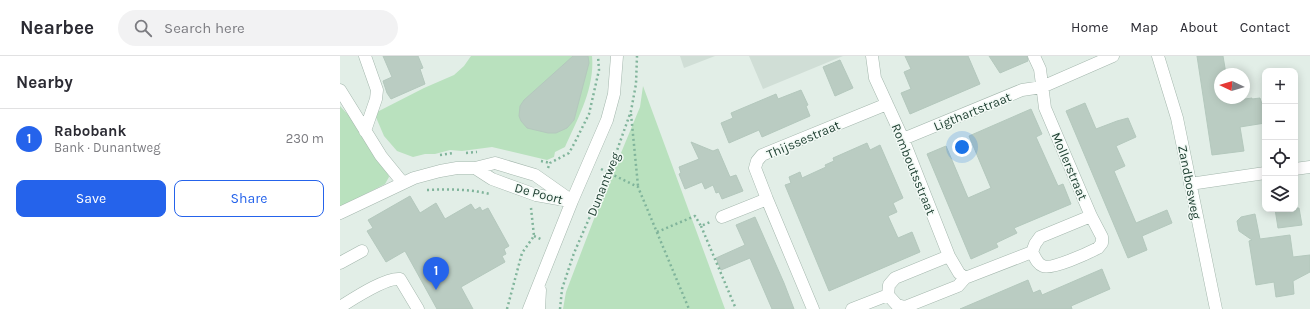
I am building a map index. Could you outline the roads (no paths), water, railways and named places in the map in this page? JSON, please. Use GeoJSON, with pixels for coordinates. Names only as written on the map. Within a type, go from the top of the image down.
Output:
{"type":"FeatureCollection","features":[{"type":"Feature","properties":{"kind":"street"},"geometry":{"type":"LineString","coordinates":[[365,56],[377,90],[376,99],[365,131]]}},
{"type":"Feature","properties":{"kind":"street","name":"Dunantweg"},"geometry":{"type":"LineString","coordinates":[[529,309],[572,201],[607,120],[614,94],[617,56]]}},
{"type":"Feature","properties":{"kind":"street","name":"Romboutsstraat"},"geometry":{"type":"LineString","coordinates":[[872,56],[875,78],[903,139],[950,256],[959,273],[965,278]]}},
{"type":"Feature","properties":{"kind":"street"},"geometry":{"type":"LineString","coordinates":[[1034,56],[1040,69],[1042,87]]}},
{"type":"Feature","properties":{"kind":"street","name":"Ligthartstraat"},"geometry":{"type":"LineString","coordinates":[[903,139],[1022,90],[1042,87],[1114,56]]}},
{"type":"Feature","properties":{"kind":"street","name":"Zandbosweg"},"geometry":{"type":"LineString","coordinates":[[1158,56],[1177,118],[1216,309]]}},
{"type":"Feature","properties":{"kind":"street","name":"Mollerstraat"},"geometry":{"type":"LineString","coordinates":[[1032,252],[1037,262],[1044,267],[1053,267],[1098,248],[1102,243],[1102,237],[1091,216],[1045,108],[1042,87]]}},
{"type":"Feature","properties":{"kind":"street"},"geometry":{"type":"LineString","coordinates":[[340,90],[381,156],[403,183]]}},
{"type":"Feature","properties":{"kind":"street","name":"Thijssestraat"},"geometry":{"type":"LineString","coordinates":[[813,309],[755,168],[757,161],[762,155],[887,104]]}},
{"type":"Feature","properties":{"kind":"street","name":"De Poort"},"geometry":{"type":"LineString","coordinates":[[340,213],[414,178],[457,168],[475,168],[495,164],[535,175],[543,179],[572,201]]}},
{"type":"Feature","properties":{"kind":"street"},"geometry":{"type":"LineString","coordinates":[[1298,169],[1310,167]]}},
{"type":"Feature","properties":{"kind":"street","name":"De Poort"},"geometry":{"type":"LineString","coordinates":[[475,168],[492,179],[536,195],[572,201]]}},
{"type":"Feature","properties":{"kind":"street"},"geometry":{"type":"LineString","coordinates":[[1190,184],[1262,173]]}},
{"type":"Feature","properties":{"kind":"street"},"geometry":{"type":"LineString","coordinates":[[722,217],[767,199]]}},
{"type":"Feature","properties":{"kind":"street"},"geometry":{"type":"LineString","coordinates":[[950,256],[895,278],[889,285],[888,295],[897,305],[905,307],[958,286],[965,278],[1032,252],[1040,237],[1091,216]]}},
{"type":"Feature","properties":{"kind":"street"},"geometry":{"type":"LineString","coordinates":[[340,263],[362,251]]}},
{"type":"Feature","properties":{"kind":"street"},"geometry":{"type":"LineString","coordinates":[[340,307],[395,278],[400,279],[418,309]]}},
{"type":"Feature","properties":{"kind":"street","name":"Dunantweg"},"geometry":{"type":"LineString","coordinates":[[539,309],[540,281]]}},
{"type":"Feature","properties":{"kind":"street"},"geometry":{"type":"LineString","coordinates":[[852,309],[888,295]]}},
{"type":"Feature","properties":{"kind":"place","name":"Rabobank"},"geometry":{"type":"Point","coordinates":[436,290]}}]}
